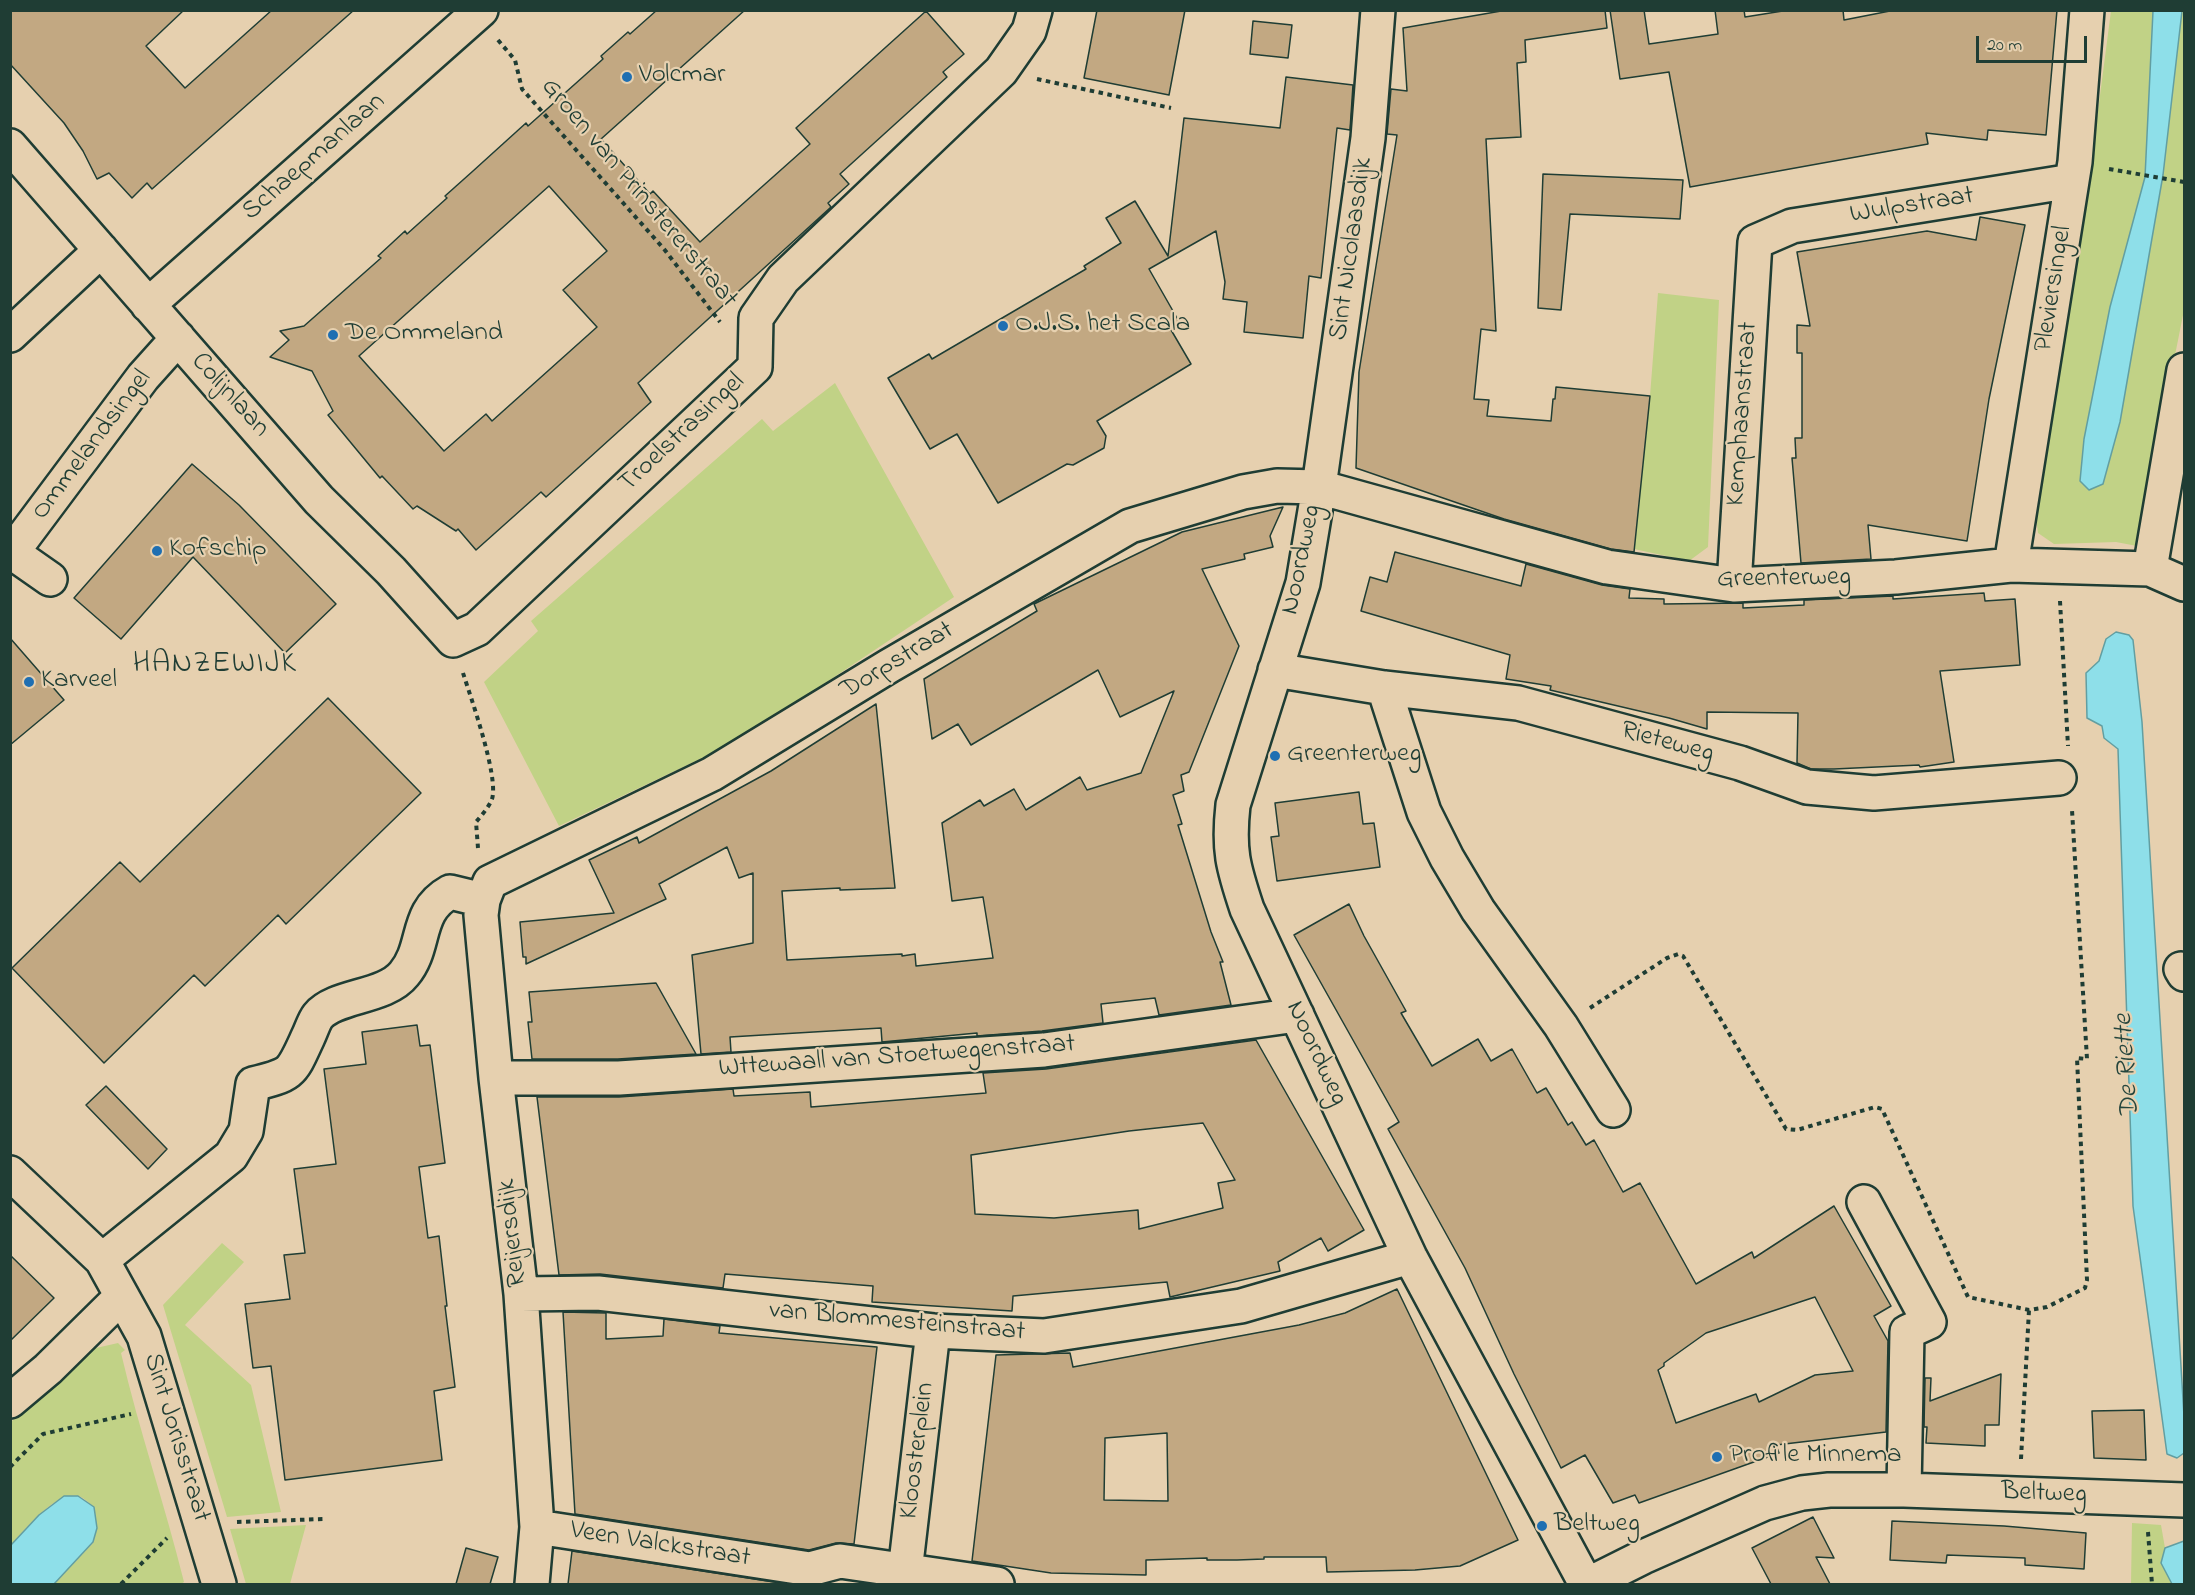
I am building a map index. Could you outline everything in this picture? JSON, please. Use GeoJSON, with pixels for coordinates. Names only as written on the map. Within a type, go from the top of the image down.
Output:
{"type":"FeatureCollection","features":[{"type":"Feature","properties":{"kind":"street","name":"Troelstrasingel"},"geometry":{"type":"LineString","coordinates":[[453,640],[477,629],[754,367],[756,318],[783,279],[1001,71],[1029,32],[1035,10]]}},
{"type":"Feature","properties":{"kind":"street","name":"Sint Nicolaasdijk"},"geometry":{"type":"LineString","coordinates":[[1319,487],[1368,138],[1378,10]]}},
{"type":"Feature","properties":{"kind":"street","name":"Pleviersingel"},"geometry":{"type":"LineString","coordinates":[[2012,566],[2075,162],[2088,10]]}},
{"type":"Feature","properties":{"kind":"street","name":"Schaepmanlaan"},"geometry":{"type":"LineString","coordinates":[[148,305],[479,12]]}},
{"type":"Feature","properties":{"kind":"street","name":"Colijnlaan"},"geometry":{"type":"LineString","coordinates":[[10,146],[319,500],[391,571],[453,640]]}},
{"type":"Feature","properties":{"kind":"street","name":"Wulpstraat"},"geometry":{"type":"LineString","coordinates":[[1755,242],[1792,226],[2072,181]]}},
{"type":"Feature","properties":{"kind":"street","name":"Kemphaanstraat"},"geometry":{"type":"LineString","coordinates":[[1734,585],[1755,242]]}},
{"type":"Feature","properties":{"kind":"street"},"geometry":{"type":"LineString","coordinates":[[10,335],[101,250]]}},
{"type":"Feature","properties":{"kind":"street","name":"Ommelandsingel"},"geometry":{"type":"LineString","coordinates":[[11,553],[143,377],[178,338]]}},
{"type":"Feature","properties":{"kind":"street"},"geometry":{"type":"LineString","coordinates":[[2150,569],[2184,370]]}},
{"type":"Feature","properties":{"kind":"street","name":"Dorpstraat"},"geometry":{"type":"LineString","coordinates":[[487,891],[712,774],[889,666],[1130,526],[1244,492],[1277,486],[1319,487]]}},
{"type":"Feature","properties":{"kind":"street","name":"Greenterweg"},"geometry":{"type":"LineString","coordinates":[[1319,487],[1607,567],[1734,585],[1896,577],[2012,566],[2150,569],[2184,584]]}},
{"type":"Feature","properties":{"kind":"street","name":"Noordweg"},"geometry":{"type":"LineString","coordinates":[[1319,487],[1303,583],[1233,805],[1230,834],[1233,864],[1247,909],[1410,1257],[1588,1584]]}},
{"type":"Feature","properties":{"kind":"street"},"geometry":{"type":"LineString","coordinates":[[11,553],[50,579]]}},
{"type":"Feature","properties":{"kind":"street","name":"Rieteweg"},"geometry":{"type":"LineString","coordinates":[[1275,670],[1384,688],[1518,704],[1740,763],[1807,787],[1874,793],[2066,778]]}},
{"type":"Feature","properties":{"kind":"street"},"geometry":{"type":"LineString","coordinates":[[1384,688],[1425,812],[1447,858],[1478,910],[1562,1026],[1613,1110]]}},
{"type":"Feature","properties":{"kind":"street"},"geometry":{"type":"LineString","coordinates":[[102,1260],[231,1156],[246,1131],[253,1084],[281,1077],[295,1066],[319,1015],[343,1000],[367,995],[404,975],[414,957],[426,915],[441,897],[450,892],[487,891]]}},
{"type":"Feature","properties":{"kind":"street","name":"Reijersdijk"},"geometry":{"type":"LineString","coordinates":[[487,891],[481,915],[496,1078],[521,1294],[537,1527],[532,1584]]}},
{"type":"Feature","properties":{"kind":"street","name":"Wttewaall van Stoetwegenstraat"},"geometry":{"type":"LineString","coordinates":[[496,1078],[620,1078],[1044,1050],[1297,1015]]}},
{"type":"Feature","properties":{"kind":"street","name":"Sint Jorisstraat"},"geometry":{"type":"LineString","coordinates":[[10,1173],[102,1260],[144,1336],[201,1523],[212,1581]]}},
{"type":"Feature","properties":{"kind":"street"},"geometry":{"type":"LineString","coordinates":[[1864,1202],[1929,1322],[1907,1332],[1904,1490]]}},
{"type":"Feature","properties":{"kind":"street","name":"van Blommesteinstraat"},"geometry":{"type":"LineString","coordinates":[[521,1294],[597,1293],[933,1331],[1044,1336],[1240,1306],[1410,1257]]}},
{"type":"Feature","properties":{"kind":"street"},"geometry":{"type":"LineString","coordinates":[[10,1401],[48,1369],[122,1296]]}},
{"type":"Feature","properties":{"kind":"street","name":"Kloosterplein"},"geometry":{"type":"LineString","coordinates":[[905,1572],[933,1331]]}},
{"type":"Feature","properties":{"kind":"street","name":"Beltweg"},"geometry":{"type":"LineString","coordinates":[[1588,1584],[1765,1503],[1802,1493],[1829,1490],[1904,1490],[2184,1500]]}},
{"type":"Feature","properties":{"kind":"street","name":"Veen Valckstraat"},"geometry":{"type":"LineString","coordinates":[[537,1527],[810,1569],[840,1562],[997,1584]]}},
{"type":"Feature","properties":{"kind":"path","name":"Groen van Prinstererstraat"},"geometry":{"type":"LineString","coordinates":[[479,12],[515,60],[522,89],[664,249],[754,367]]}},
{"type":"Feature","properties":{"kind":"path"},"geometry":{"type":"LineString","coordinates":[[1001,71],[1172,108]]}},
{"type":"Feature","properties":{"kind":"path"},"geometry":{"type":"LineString","coordinates":[[2140,174],[2184,182]]}},
{"type":"Feature","properties":{"kind":"path"},"geometry":{"type":"LineString","coordinates":[[1562,1026],[1667,958],[1678,954],[1683,956],[1786,1129],[1797,1130],[1875,1107],[1882,1109],[1968,1298],[2029,1310],[2047,1307],[2085,1287],[2087,1280],[2077,1058],[2087,1059],[2066,778],[2057,567]]}},
{"type":"Feature","properties":{"kind":"path"},"geometry":{"type":"LineString","coordinates":[[453,640],[481,731],[494,786],[492,801],[476,822],[477,844],[487,891]]}},
{"type":"Feature","properties":{"kind":"path"},"geometry":{"type":"LineString","coordinates":[[2019,1494],[2029,1310]]}},
{"type":"Feature","properties":{"kind":"path"},"geometry":{"type":"LineString","coordinates":[[10,1467],[44,1434],[136,1411]]}},
{"type":"Feature","properties":{"kind":"path"},"geometry":{"type":"LineString","coordinates":[[2145,1499],[2152,1584]]}},
{"type":"Feature","properties":{"kind":"path"},"geometry":{"type":"LineString","coordinates":[[121,1584],[170,1536],[201,1523],[324,1519]]}},
{"type":"Feature","properties":{"kind":"green space"},"geometry":{"type":"Polygon","coordinates":[[[2111,11],[2153,11],[2153,19],[2145,177],[2110,307],[2084,439],[2103,484],[2120,422],[2163,175],[2182,11],[2184,11],[2184,310],[2137,546],[2116,542],[2054,544],[2038,533],[2034,503],[2093,149],[2111,11]]]}},
{"type":"Feature","properties":{"kind":"green space"},"geometry":{"type":"Polygon","coordinates":[[[1658,293],[1719,300],[1708,547],[1689,561],[1634,549],[1658,293]]]}},
{"type":"Feature","properties":{"kind":"green space"},"geometry":{"type":"Polygon","coordinates":[[[835,383],[954,597],[740,740],[559,826],[484,682],[538,631],[531,621],[762,419],[773,431],[835,383]]]}},
{"type":"Feature","properties":{"kind":"green space"},"geometry":{"type":"Polygon","coordinates":[[[222,1243],[244,1262],[185,1325],[251,1385],[281,1512],[227,1517],[163,1305],[222,1243]]]}},
{"type":"Feature","properties":{"kind":"green space"},"geometry":{"type":"Polygon","coordinates":[[[118,1343],[125,1350],[121,1353],[128,1382],[184,1582],[181,1584],[54,1584],[93,1543],[97,1528],[94,1507],[78,1496],[60,1499],[41,1513],[11,1545],[11,1422],[83,1351],[118,1343]]]}},
{"type":"Feature","properties":{"kind":"green space"},"geometry":{"type":"Polygon","coordinates":[[[2132,1523],[2161,1525],[2165,1548],[2162,1563],[2172,1584],[2131,1584],[2132,1523]]]}},
{"type":"Feature","properties":{"kind":"green space"},"geometry":{"type":"Polygon","coordinates":[[[306,1525],[290,1584],[246,1584],[230,1529],[306,1525]]]}},
{"type":"Feature","properties":{"kind":"water"},"geometry":{"type":"Polygon","coordinates":[[[2153,11],[2182,11],[2163,175],[2120,422],[2103,484],[2089,490],[2080,481],[2084,439],[2110,307],[2145,177],[2153,11]]]}},
{"type":"Feature","properties":{"kind":"water","name":"De Riette"},"geometry":{"type":"Polygon","coordinates":[[[2116,632],[2129,635],[2133,640],[2142,722],[2184,1416],[2184,1453],[2177,1458],[2167,1454],[2133,1206],[2118,749],[2104,738],[2102,726],[2087,718],[2086,673],[2099,661],[2106,639],[2116,632]]]}},
{"type":"Feature","properties":{"kind":"water"},"geometry":{"type":"Polygon","coordinates":[[[64,1496],[78,1496],[94,1507],[97,1528],[93,1542],[54,1584],[11,1584],[11,1545],[39,1515],[64,1496]]]}},
{"type":"Feature","properties":{"kind":"water"},"geometry":{"type":"Polygon","coordinates":[[[2184,1541],[2184,1584],[2172,1584],[2161,1563],[2165,1548],[2184,1541]]]}},
{"type":"Feature","properties":{"kind":"building"},"geometry":{"type":"Polygon","coordinates":[[[10,10],[184,10],[146,46],[185,88],[272,10],[354,10],[152,189],[147,183],[132,198],[109,173],[97,179],[83,151],[64,123],[10,64],[10,10]]]}},
{"type":"Feature","properties":{"kind":"building"},"geometry":{"type":"Polygon","coordinates":[[[657,10],[745,10],[601,139],[650,194],[653,191],[700,242],[810,144],[796,128],[926,11],[964,54],[943,72],[947,77],[840,174],[849,184],[828,203],[831,207],[638,383],[651,402],[546,497],[541,492],[476,550],[458,529],[456,531],[417,506],[413,509],[382,476],[380,478],[328,415],[333,411],[312,371],[270,357],[289,340],[280,331],[304,326],[381,258],[378,256],[405,231],[407,234],[447,198],[445,196],[526,123],[528,126],[603,59],[601,56],[628,32],[630,34],[657,10]],[[549,186],[359,356],[444,451],[486,414],[492,421],[597,327],[563,290],[607,251],[549,186]]]}},
{"type":"Feature","properties":{"kind":"building"},"geometry":{"type":"Polygon","coordinates":[[[1097,10],[1185,10],[1169,95],[1084,78],[1097,10]]]}},
{"type":"Feature","properties":{"kind":"building"},"geometry":{"type":"Polygon","coordinates":[[[1507,10],[1605,10],[1607,28],[1525,40],[1526,62],[1517,63],[1521,137],[1486,139],[1496,331],[1481,329],[1474,399],[1489,400],[1487,416],[1551,421],[1556,387],[1650,396],[1634,552],[1611,549],[1504,519],[1356,468],[1359,372],[1397,135],[1387,134],[1391,89],[1407,91],[1403,28],[1507,10]]]}},
{"type":"Feature","properties":{"kind":"building"},"geometry":{"type":"Polygon","coordinates":[[[1610,10],[1644,10],[1649,44],[1718,34],[1715,10],[1744,10],[1745,17],[1789,10],[1843,10],[1844,20],[1895,10],[2057,10],[2046,135],[1988,130],[1987,140],[1926,133],[1928,144],[1690,187],[1669,72],[1620,79],[1610,10]]]}},
{"type":"Feature","properties":{"kind":"building"},"geometry":{"type":"Polygon","coordinates":[[[1253,21],[1292,25],[1288,58],[1250,54],[1253,21]]]}},
{"type":"Feature","properties":{"kind":"building"},"geometry":{"type":"Polygon","coordinates":[[[1286,77],[1353,85],[1350,130],[1337,128],[1321,278],[1309,276],[1303,338],[1244,332],[1247,302],[1223,299],[1225,282],[1216,231],[1149,269],[1181,325],[1167,323],[1191,364],[1097,421],[1106,436],[1104,448],[1073,465],[1067,464],[998,503],[957,434],[930,449],[888,378],[929,354],[932,359],[1086,269],[1084,266],[1121,243],[1106,218],[1135,201],[1168,256],[1184,118],[1280,128],[1286,77]]]}},
{"type":"Feature","properties":{"kind":"building"},"geometry":{"type":"Polygon","coordinates":[[[1543,174],[1683,180],[1680,219],[1570,214],[1561,310],[1538,308],[1543,174]]]}},
{"type":"Feature","properties":{"kind":"building"},"geometry":{"type":"Polygon","coordinates":[[[1980,217],[2025,225],[1989,399],[1967,541],[1868,525],[1871,559],[1801,563],[1792,458],[1796,458],[1795,438],[1802,438],[1802,353],[1797,353],[1797,325],[1810,326],[1797,252],[1927,231],[1976,240],[1980,217]]]}},
{"type":"Feature","properties":{"kind":"building"},"geometry":{"type":"Polygon","coordinates":[[[192,464],[239,505],[336,604],[285,653],[193,557],[121,639],[74,598],[192,464]]]}},
{"type":"Feature","properties":{"kind":"building"},"geometry":{"type":"Polygon","coordinates":[[[1283,507],[1270,536],[1273,547],[1244,554],[1245,559],[1202,569],[1239,646],[1189,772],[1181,775],[1184,791],[1173,795],[1182,824],[1178,825],[1211,932],[1223,962],[1220,962],[1231,1005],[1159,1015],[1155,998],[1101,1004],[1103,1023],[977,1036],[977,1033],[882,1042],[881,1028],[730,1037],[731,1052],[701,1054],[692,955],[753,943],[753,873],[739,878],[727,847],[659,884],[666,899],[526,964],[526,957],[523,957],[520,922],[614,913],[589,860],[637,837],[639,843],[771,771],[876,704],[895,888],[782,891],[787,960],[915,954],[916,966],[993,958],[983,897],[952,901],[942,823],[980,800],[984,806],[1014,789],[1026,810],[1080,777],[1087,790],[1141,773],[1174,691],[1120,717],[1098,670],[971,745],[958,724],[932,739],[924,679],[1037,611],[1034,604],[1182,532],[1283,507]]]}},
{"type":"Feature","properties":{"kind":"building"},"geometry":{"type":"Polygon","coordinates":[[[1395,552],[1521,586],[1526,564],[1602,585],[1630,589],[1629,598],[1664,599],[1664,604],[1743,603],[1743,608],[1804,605],[1804,600],[1893,596],[1893,599],[1984,593],[1985,601],[2015,599],[2020,665],[1940,671],[1954,762],[1920,767],[1919,765],[1811,769],[1797,763],[1798,713],[1707,712],[1707,729],[1550,690],[1551,686],[1506,679],[1510,655],[1361,611],[1370,577],[1387,582],[1395,552]]]}},
{"type":"Feature","properties":{"kind":"building","name":"Karveel"},"geometry":{"type":"Polygon","coordinates":[[[10,638],[64,700],[10,745],[10,638]]]}},
{"type":"Feature","properties":{"kind":"building"},"geometry":{"type":"Polygon","coordinates":[[[328,698],[421,793],[286,924],[278,915],[205,986],[194,975],[104,1063],[12,968],[120,862],[140,882],[328,698]]]}},
{"type":"Feature","properties":{"kind":"building"},"geometry":{"type":"Polygon","coordinates":[[[1359,792],[1363,824],[1374,823],[1380,867],[1277,881],[1271,837],[1279,836],[1275,803],[1359,792]]]}},
{"type":"Feature","properties":{"kind":"building"},"geometry":{"type":"Polygon","coordinates":[[[1349,904],[1364,936],[1406,1011],[1401,1013],[1432,1066],[1478,1039],[1491,1061],[1512,1049],[1537,1093],[1546,1088],[1568,1125],[1572,1122],[1586,1145],[1594,1140],[1623,1192],[1640,1183],[1696,1284],[1752,1252],[1754,1258],[1834,1206],[1891,1306],[1874,1316],[1888,1341],[1886,1432],[1776,1445],[1779,1453],[1639,1503],[1635,1495],[1613,1503],[1585,1455],[1561,1468],[1465,1268],[1388,1129],[1399,1122],[1294,935],[1349,904]],[[1815,1297],[1706,1333],[1664,1363],[1664,1366],[1658,1370],[1676,1423],[1756,1394],[1759,1402],[1815,1375],[1853,1371],[1815,1297]]]}},
{"type":"Feature","properties":{"kind":"building"},"geometry":{"type":"Polygon","coordinates":[[[656,983],[696,1054],[618,1059],[532,1059],[528,1022],[532,1022],[529,992],[656,983]]]}},
{"type":"Feature","properties":{"kind":"building"},"geometry":{"type":"Polygon","coordinates":[[[417,1025],[420,1046],[430,1045],[445,1163],[419,1167],[428,1238],[439,1236],[455,1387],[434,1391],[442,1460],[285,1480],[271,1366],[253,1368],[245,1304],[290,1299],[284,1255],[305,1253],[294,1169],[336,1164],[324,1069],[366,1064],[362,1032],[417,1025]]]}},
{"type":"Feature","properties":{"kind":"building"},"geometry":{"type":"Polygon","coordinates":[[[1256,1040],[1364,1230],[1328,1251],[1321,1238],[1278,1262],[1280,1271],[1170,1297],[1167,1282],[1013,1296],[1012,1311],[872,1302],[873,1286],[725,1274],[723,1288],[600,1274],[559,1275],[537,1097],[619,1097],[733,1089],[734,1096],[810,1092],[811,1107],[986,1093],[983,1073],[1046,1069],[1256,1040]],[[1203,1123],[1129,1131],[971,1155],[975,1214],[1054,1218],[1138,1210],[1139,1229],[1223,1208],[1218,1183],[1235,1180],[1203,1123]]]}},
{"type":"Feature","properties":{"kind":"building"},"geometry":{"type":"Polygon","coordinates":[[[106,1086],[167,1149],[148,1169],[86,1105],[106,1086]]]}},
{"type":"Feature","properties":{"kind":"building"},"geometry":{"type":"Polygon","coordinates":[[[10,1255],[54,1298],[10,1341],[10,1255]]]}},
{"type":"Feature","properties":{"kind":"building"},"geometry":{"type":"Polygon","coordinates":[[[1397,1289],[1518,1540],[1460,1566],[1415,1570],[1327,1572],[1326,1557],[1146,1560],[1146,1575],[1051,1573],[972,1561],[996,1355],[1070,1353],[1073,1367],[1299,1325],[1345,1313],[1397,1289]],[[1167,1433],[1105,1438],[1104,1500],[1168,1501],[1167,1433]]]}},
{"type":"Feature","properties":{"kind":"building"},"geometry":{"type":"Polygon","coordinates":[[[563,1312],[606,1313],[606,1339],[663,1336],[664,1319],[720,1326],[719,1333],[877,1347],[854,1544],[836,1543],[809,1550],[575,1514],[563,1312]]]}},
{"type":"Feature","properties":{"kind":"building"},"geometry":{"type":"Polygon","coordinates":[[[2001,1374],[1999,1425],[1985,1425],[1985,1446],[1926,1443],[1925,1378],[1931,1378],[1930,1401],[2001,1374]]]}},
{"type":"Feature","properties":{"kind":"building"},"geometry":{"type":"Polygon","coordinates":[[[2144,1410],[2146,1460],[2094,1458],[2092,1411],[2144,1410]]]}},
{"type":"Feature","properties":{"kind":"building"},"geometry":{"type":"Polygon","coordinates":[[[1813,1517],[1834,1558],[1816,1557],[1830,1584],[1771,1584],[1752,1548],[1813,1517]]]}},
{"type":"Feature","properties":{"kind":"building"},"geometry":{"type":"Polygon","coordinates":[[[1892,1521],[2004,1526],[2086,1533],[2084,1569],[2025,1565],[2025,1558],[1947,1555],[1946,1563],[1890,1560],[1892,1521]]]}},
{"type":"Feature","properties":{"kind":"building"},"geometry":{"type":"Polygon","coordinates":[[[466,1548],[498,1557],[490,1584],[456,1584],[466,1548]]]}},
{"type":"Feature","properties":{"kind":"building"},"geometry":{"type":"Polygon","coordinates":[[[572,1551],[787,1584],[568,1584],[572,1551]]]}},
{"type":"Feature","properties":{"kind":"place","name":"Volcmar"},"geometry":{"type":"Point","coordinates":[627,77]}},
{"type":"Feature","properties":{"kind":"place","name":"O.J.S. het Scala"},"geometry":{"type":"Point","coordinates":[1003,326]}},
{"type":"Feature","properties":{"kind":"place","name":"De Ommeland"},"geometry":{"type":"Point","coordinates":[333,335]}},
{"type":"Feature","properties":{"kind":"place","name":"Kofschip"},"geometry":{"type":"Point","coordinates":[157,551]}},
{"type":"Feature","properties":{"kind":"place","name":"Karveel"},"geometry":{"type":"Point","coordinates":[29,682]}},
{"type":"Feature","properties":{"kind":"place","name":"Greenterweg"},"geometry":{"type":"Point","coordinates":[1275,756]}},
{"type":"Feature","properties":{"kind":"place","name":"Profile Minnema"},"geometry":{"type":"Point","coordinates":[1717,1457]}},
{"type":"Feature","properties":{"kind":"place","name":"Beltweg"},"geometry":{"type":"Point","coordinates":[1542,1526]}},
{"type":"Feature","properties":{"kind":"district","name":"HANZEWIJK"},"geometry":{"type":"Point","coordinates":[215,666]}}]}
